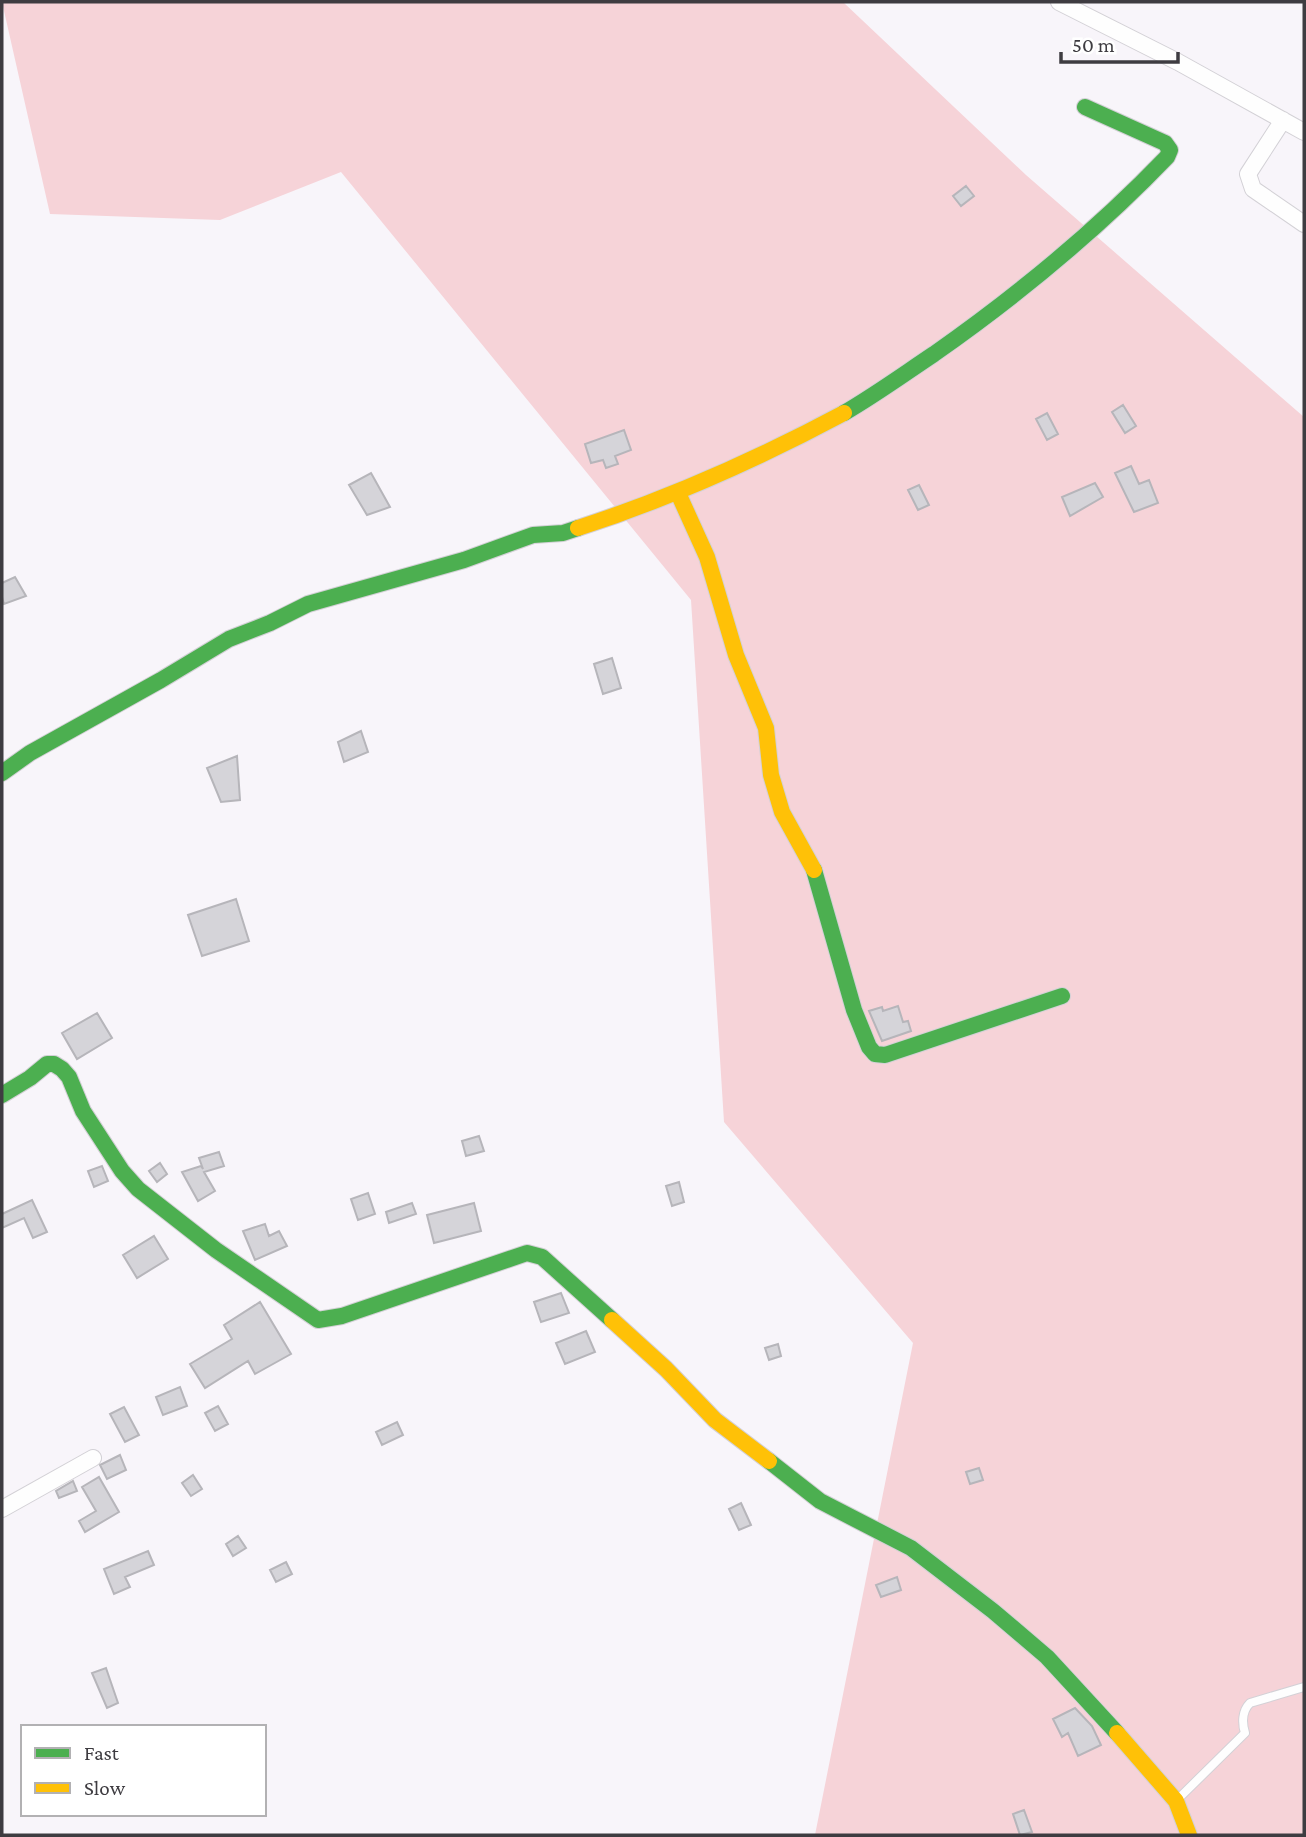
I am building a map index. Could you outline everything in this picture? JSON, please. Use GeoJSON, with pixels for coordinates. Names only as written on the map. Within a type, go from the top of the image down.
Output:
{"type":"FeatureCollection","features":[{"type":"Feature","properties":{"kind":"street"},"geometry":{"type":"LineString","coordinates":[[1059,2],[1178,62],[1304,132]]}},
{"type":"Feature","properties":{"kind":"street"},"geometry":{"type":"LineString","coordinates":[[2,773],[30,753],[161,681],[229,639],[308,604],[427,568],[464,560],[533,535],[563,533],[678,493],[782,446],[865,401],[981,321],[1044,272],[1117,209],[1167,157],[1170,150],[1161,140],[1085,107]]}},
{"type":"Feature","properties":{"kind":"street"},"geometry":{"type":"LineString","coordinates":[[1283,120],[1248,174],[1253,189],[1304,223]]}},
{"type":"Feature","properties":{"kind":"street"},"geometry":{"type":"LineString","coordinates":[[678,493],[708,557],[736,655],[766,728],[771,775],[782,812],[811,862],[854,1010],[869,1047],[875,1054],[885,1055],[1062,996]]}},
{"type":"Feature","properties":{"kind":"street"},"geometry":{"type":"LineString","coordinates":[[2,1094],[30,1078],[47,1064],[54,1064],[62,1069],[96,1131],[122,1171],[138,1189],[216,1250],[318,1320],[342,1316],[527,1253],[542,1257],[666,1370],[715,1420],[820,1501],[911,1549],[993,1611],[1047,1657],[1143,1760],[1175,1801],[1189,1835]]}},
{"type":"Feature","properties":{"kind":"street"},"geometry":{"type":"LineString","coordinates":[[2,1509],[93,1458]]}},
{"type":"Feature","properties":{"kind":"lane"},"geometry":{"type":"LineString","coordinates":[[1175,1801],[1245,1733],[1244,1713],[1250,1703],[1304,1687]]}},
{"type":"Feature","properties":{"kind":"shaded area"},"geometry":{"type":"Polygon","coordinates":[[[2,2],[843,2],[1026,175],[1304,417],[1304,1835],[815,1835],[913,1343],[724,1122],[691,600],[341,172],[220,220],[50,214],[2,2]]]}},
{"type":"Feature","properties":{"kind":"building"},"geometry":{"type":"Polygon","coordinates":[[[966,186],[974,196],[961,206],[953,196],[966,186]]]}},
{"type":"Feature","properties":{"kind":"building"},"geometry":{"type":"Polygon","coordinates":[[[1123,405],[1136,426],[1125,433],[1112,412],[1123,405]]]}},
{"type":"Feature","properties":{"kind":"building"},"geometry":{"type":"Polygon","coordinates":[[[1047,413],[1058,434],[1047,440],[1036,419],[1047,413]]]}},
{"type":"Feature","properties":{"kind":"building"},"geometry":{"type":"Polygon","coordinates":[[[624,430],[631,450],[615,456],[618,464],[606,468],[603,460],[591,463],[585,444],[624,430]]]}},
{"type":"Feature","properties":{"kind":"building"},"geometry":{"type":"Polygon","coordinates":[[[1131,466],[1139,484],[1149,480],[1158,503],[1134,512],[1115,473],[1131,466]]]}},
{"type":"Feature","properties":{"kind":"building"},"geometry":{"type":"Polygon","coordinates":[[[371,473],[390,507],[367,515],[349,485],[371,473]]]}},
{"type":"Feature","properties":{"kind":"building"},"geometry":{"type":"Polygon","coordinates":[[[1095,483],[1103,497],[1070,516],[1062,497],[1095,483]]]}},
{"type":"Feature","properties":{"kind":"building"},"geometry":{"type":"Polygon","coordinates":[[[919,485],[929,505],[918,510],[908,490],[919,485]]]}},
{"type":"Feature","properties":{"kind":"building"},"geometry":{"type":"Polygon","coordinates":[[[15,577],[26,596],[4,604],[2,583],[15,577]]]}},
{"type":"Feature","properties":{"kind":"building"},"geometry":{"type":"Polygon","coordinates":[[[612,658],[621,688],[603,694],[594,664],[612,658]]]}},
{"type":"Feature","properties":{"kind":"building"},"geometry":{"type":"Polygon","coordinates":[[[361,731],[368,752],[344,762],[338,742],[361,731]]]}},
{"type":"Feature","properties":{"kind":"building"},"geometry":{"type":"Polygon","coordinates":[[[237,756],[240,800],[221,802],[207,768],[237,756]]]}},
{"type":"Feature","properties":{"kind":"building"},"geometry":{"type":"Polygon","coordinates":[[[236,899],[249,941],[202,956],[188,915],[236,899]]]}},
{"type":"Feature","properties":{"kind":"building"},"geometry":{"type":"Polygon","coordinates":[[[898,1006],[903,1022],[908,1021],[911,1031],[882,1041],[869,1011],[882,1007],[883,1011],[898,1006]]]}},
{"type":"Feature","properties":{"kind":"building"},"geometry":{"type":"Polygon","coordinates":[[[97,1013],[112,1038],[77,1059],[62,1033],[97,1013]]]}},
{"type":"Feature","properties":{"kind":"building"},"geometry":{"type":"Polygon","coordinates":[[[479,1136],[484,1151],[466,1156],[462,1141],[479,1136]]]}},
{"type":"Feature","properties":{"kind":"building"},"geometry":{"type":"Polygon","coordinates":[[[219,1152],[224,1166],[204,1172],[215,1191],[198,1201],[182,1172],[201,1166],[203,1169],[199,1158],[219,1152]]]}},
{"type":"Feature","properties":{"kind":"building"},"geometry":{"type":"Polygon","coordinates":[[[160,1163],[167,1174],[157,1182],[149,1171],[160,1163]]]}},
{"type":"Feature","properties":{"kind":"building"},"geometry":{"type":"Polygon","coordinates":[[[102,1166],[108,1181],[94,1187],[88,1171],[102,1166]]]}},
{"type":"Feature","properties":{"kind":"building"},"geometry":{"type":"Polygon","coordinates":[[[679,1182],[684,1202],[672,1206],[666,1186],[679,1182]]]}},
{"type":"Feature","properties":{"kind":"building"},"geometry":{"type":"Polygon","coordinates":[[[368,1193],[375,1214],[358,1220],[351,1199],[368,1193]]]}},
{"type":"Feature","properties":{"kind":"building"},"geometry":{"type":"Polygon","coordinates":[[[32,1200],[47,1232],[33,1238],[24,1218],[2,1228],[2,1214],[32,1200]]]}},
{"type":"Feature","properties":{"kind":"building"},"geometry":{"type":"Polygon","coordinates":[[[412,1203],[416,1214],[389,1223],[386,1212],[412,1203]]]}},
{"type":"Feature","properties":{"kind":"building"},"geometry":{"type":"Polygon","coordinates":[[[474,1203],[481,1231],[434,1243],[427,1215],[474,1203]]]}},
{"type":"Feature","properties":{"kind":"building"},"geometry":{"type":"Polygon","coordinates":[[[265,1224],[269,1236],[279,1231],[287,1246],[255,1260],[243,1231],[265,1224]]]}},
{"type":"Feature","properties":{"kind":"building"},"geometry":{"type":"Polygon","coordinates":[[[154,1236],[168,1259],[137,1278],[123,1255],[154,1236]]]}},
{"type":"Feature","properties":{"kind":"building"},"geometry":{"type":"Polygon","coordinates":[[[561,1293],[569,1313],[541,1322],[534,1302],[561,1293]]]}},
{"type":"Feature","properties":{"kind":"building"},"geometry":{"type":"Polygon","coordinates":[[[260,1302],[291,1354],[255,1374],[248,1361],[205,1388],[190,1364],[232,1339],[224,1325],[260,1302]]]}},
{"type":"Feature","properties":{"kind":"building"},"geometry":{"type":"Polygon","coordinates":[[[586,1331],[595,1352],[565,1364],[556,1343],[586,1331]]]}},
{"type":"Feature","properties":{"kind":"building"},"geometry":{"type":"Polygon","coordinates":[[[778,1344],[781,1356],[769,1360],[765,1348],[778,1344]]]}},
{"type":"Feature","properties":{"kind":"building"},"geometry":{"type":"Polygon","coordinates":[[[180,1387],[187,1406],[163,1415],[156,1397],[180,1387]]]}},
{"type":"Feature","properties":{"kind":"building"},"geometry":{"type":"Polygon","coordinates":[[[218,1406],[228,1424],[215,1431],[205,1413],[218,1406]]]}},
{"type":"Feature","properties":{"kind":"building"},"geometry":{"type":"Polygon","coordinates":[[[124,1407],[139,1435],[125,1442],[110,1414],[124,1407]]]}},
{"type":"Feature","properties":{"kind":"building"},"geometry":{"type":"Polygon","coordinates":[[[397,1422],[403,1435],[382,1445],[376,1432],[397,1422]]]}},
{"type":"Feature","properties":{"kind":"building"},"geometry":{"type":"Polygon","coordinates":[[[120,1455],[126,1470],[107,1479],[100,1465],[120,1455]]]}},
{"type":"Feature","properties":{"kind":"building"},"geometry":{"type":"Polygon","coordinates":[[[979,1468],[983,1480],[970,1484],[966,1472],[979,1468]]]}},
{"type":"Feature","properties":{"kind":"building"},"geometry":{"type":"Polygon","coordinates":[[[193,1475],[202,1489],[191,1496],[182,1483],[193,1475]]]}},
{"type":"Feature","properties":{"kind":"building"},"geometry":{"type":"Polygon","coordinates":[[[99,1477],[119,1512],[85,1532],[79,1521],[96,1511],[82,1487],[99,1477]]]}},
{"type":"Feature","properties":{"kind":"building"},"geometry":{"type":"Polygon","coordinates":[[[73,1481],[77,1491],[59,1498],[56,1491],[73,1481]]]}},
{"type":"Feature","properties":{"kind":"building"},"geometry":{"type":"Polygon","coordinates":[[[741,1503],[751,1525],[739,1530],[729,1509],[741,1503]]]}},
{"type":"Feature","properties":{"kind":"building"},"geometry":{"type":"Polygon","coordinates":[[[238,1536],[246,1548],[233,1556],[226,1544],[238,1536]]]}},
{"type":"Feature","properties":{"kind":"building"},"geometry":{"type":"Polygon","coordinates":[[[148,1551],[154,1565],[125,1577],[130,1587],[114,1594],[104,1569],[148,1551]]]}},
{"type":"Feature","properties":{"kind":"building"},"geometry":{"type":"Polygon","coordinates":[[[286,1562],[292,1574],[276,1582],[270,1570],[286,1562]]]}},
{"type":"Feature","properties":{"kind":"building"},"geometry":{"type":"Polygon","coordinates":[[[897,1577],[901,1590],[881,1597],[876,1585],[897,1577]]]}},
{"type":"Feature","properties":{"kind":"building"},"geometry":{"type":"Polygon","coordinates":[[[106,1668],[118,1703],[107,1708],[92,1673],[106,1668]]]}},
{"type":"Feature","properties":{"kind":"building"},"geometry":{"type":"Polygon","coordinates":[[[1075,1708],[1092,1726],[1101,1745],[1078,1756],[1068,1733],[1062,1737],[1053,1719],[1075,1708]]]}},
{"type":"Feature","properties":{"kind":"building"},"geometry":{"type":"Polygon","coordinates":[[[1024,1810],[1032,1832],[1020,1835],[1013,1814],[1024,1810]]]}},
{"type":"Feature","properties":{"kind":"traffic: fast"},"geometry":{"type":"LineString","coordinates":[[844,413],[934,354],[996,309],[1084,236],[1167,157],[1170,150],[1165,143],[1085,107]]}},
{"type":"Feature","properties":{"kind":"traffic: fast"},"geometry":{"type":"LineString","coordinates":[[2,773],[30,753],[229,639],[308,604],[464,560],[533,535],[563,533],[578,528]]}},
{"type":"Feature","properties":{"kind":"traffic: fast"},"geometry":{"type":"LineString","coordinates":[[814,870],[854,1010],[869,1047],[875,1054],[885,1055],[1062,996]]}},
{"type":"Feature","properties":{"kind":"traffic: fast"},"geometry":{"type":"LineString","coordinates":[[2,1095],[47,1064],[54,1064],[62,1069],[69,1077],[83,1111],[122,1171],[138,1189],[216,1250],[318,1320],[342,1316],[527,1253],[542,1257],[612,1320]]}},
{"type":"Feature","properties":{"kind":"traffic: fast"},"geometry":{"type":"LineString","coordinates":[[769,1461],[820,1501],[911,1548],[993,1611],[1047,1657],[1117,1733]]}},
{"type":"Feature","properties":{"kind":"traffic: slow"},"geometry":{"type":"LineString","coordinates":[[578,528],[647,504],[714,476],[844,413]]}},
{"type":"Feature","properties":{"kind":"traffic: slow"},"geometry":{"type":"LineString","coordinates":[[678,493],[707,557],[736,655],[766,728],[771,775],[782,812],[814,870]]}},
{"type":"Feature","properties":{"kind":"traffic: slow"},"geometry":{"type":"LineString","coordinates":[[612,1320],[666,1369],[715,1420],[769,1461]]}},
{"type":"Feature","properties":{"kind":"traffic: slow"},"geometry":{"type":"LineString","coordinates":[[1117,1733],[1176,1801],[1189,1835]]}}]}
